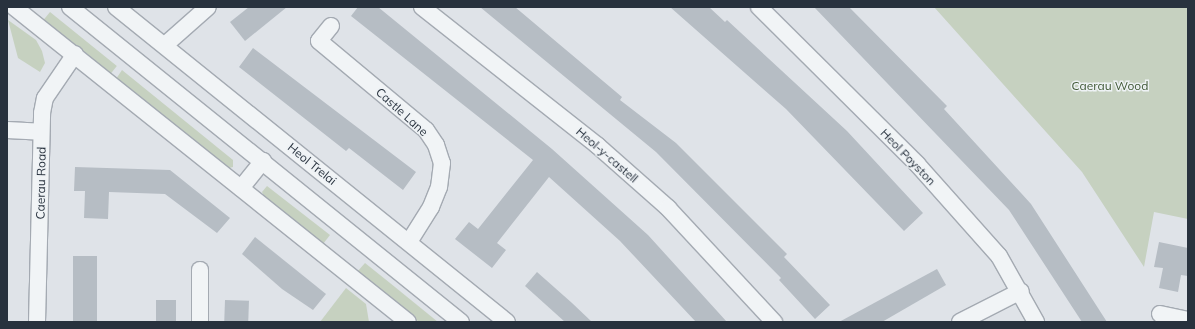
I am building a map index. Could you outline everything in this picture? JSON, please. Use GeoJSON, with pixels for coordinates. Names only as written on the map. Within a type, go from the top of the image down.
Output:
{"type":"FeatureCollection","features":[{"type":"Feature","properties":{"kind":"street"},"geometry":{"type":"LineString","coordinates":[[14,7],[75,54],[403,320]]}},
{"type":"Feature","properties":{"kind":"street"},"geometry":{"type":"LineString","coordinates":[[70,7],[461,322]]}},
{"type":"Feature","properties":{"kind":"street","name":"Heol Trelai"},"geometry":{"type":"LineString","coordinates":[[116,7],[507,322]]}},
{"type":"Feature","properties":{"kind":"street"},"geometry":{"type":"LineString","coordinates":[[164,45],[208,7]]}},
{"type":"Feature","properties":{"kind":"street","name":"Heol-y-castell"},"geometry":{"type":"LineString","coordinates":[[422,7],[598,146],[668,208],[774,322]]}},
{"type":"Feature","properties":{"kind":"street","name":"Heol Poyston"},"geometry":{"type":"LineString","coordinates":[[759,7],[916,164],[999,256],[1020,291],[1036,322]]}},
{"type":"Feature","properties":{"kind":"street","name":"Castle Lane"},"geometry":{"type":"LineString","coordinates":[[331,26],[319,41],[426,130],[436,145],[442,164],[439,187],[431,207],[409,242]]}},
{"type":"Feature","properties":{"kind":"street","name":"Caerau Road"},"geometry":{"type":"LineString","coordinates":[[37,322],[41,132],[45,98],[75,54]]}},
{"type":"Feature","properties":{"kind":"street"},"geometry":{"type":"LineString","coordinates":[[7,130],[41,132]]}},
{"type":"Feature","properties":{"kind":"street"},"geometry":{"type":"LineString","coordinates":[[241,188],[263,161]]}},
{"type":"Feature","properties":{"kind":"street"},"geometry":{"type":"LineString","coordinates":[[200,270],[200,322]]}},
{"type":"Feature","properties":{"kind":"street"},"geometry":{"type":"LineString","coordinates":[[960,322],[1020,291]]}},
{"type":"Feature","properties":{"kind":"street"},"geometry":{"type":"LineString","coordinates":[[1160,314],[1188,320]]}},
{"type":"Feature","properties":{"kind":"green space","name":"Caerau Wood"},"geometry":{"type":"Polygon","coordinates":[[[934,7],[1188,7],[1188,219],[1154,212],[1144,267],[1082,172],[934,7]]]}},
{"type":"Feature","properties":{"kind":"green space"},"geometry":{"type":"Polygon","coordinates":[[[50,12],[117,66],[109,75],[42,21],[50,12]]]}},
{"type":"Feature","properties":{"kind":"green space"},"geometry":{"type":"Polygon","coordinates":[[[8,20],[36,40],[42,51],[45,63],[40,72],[18,58],[8,20]]]}},
{"type":"Feature","properties":{"kind":"green space"},"geometry":{"type":"Polygon","coordinates":[[[122,70],[233,160],[233,167],[229,168],[116,79],[122,70]]]}},
{"type":"Feature","properties":{"kind":"green space"},"geometry":{"type":"Polygon","coordinates":[[[267,186],[330,235],[323,244],[265,198],[262,192],[267,186]]]}},
{"type":"Feature","properties":{"kind":"green space"},"geometry":{"type":"Polygon","coordinates":[[[365,263],[438,322],[419,322],[357,272],[365,263]]]}},
{"type":"Feature","properties":{"kind":"green space"},"geometry":{"type":"Polygon","coordinates":[[[346,288],[366,304],[369,322],[320,322],[346,288]]]}},
{"type":"Feature","properties":{"kind":"building"},"geometry":{"type":"Polygon","coordinates":[[[249,7],[287,7],[245,41],[230,22],[249,7]]]}},
{"type":"Feature","properties":{"kind":"building"},"geometry":{"type":"Polygon","coordinates":[[[358,7],[378,7],[552,149],[648,235],[727,322],[696,322],[620,241],[549,177],[497,243],[506,250],[492,268],[455,239],[469,222],[478,229],[533,160],[351,16],[358,7]]]}},
{"type":"Feature","properties":{"kind":"building"},"geometry":{"type":"Polygon","coordinates":[[[480,7],[515,7],[622,97],[620,100],[676,143],[787,254],[784,257],[830,305],[815,319],[779,280],[781,278],[656,152],[480,7]]]}},
{"type":"Feature","properties":{"kind":"building"},"geometry":{"type":"Polygon","coordinates":[[[670,7],[709,7],[725,22],[727,20],[847,131],[923,213],[904,231],[786,109],[670,7]]]}},
{"type":"Feature","properties":{"kind":"building"},"geometry":{"type":"Polygon","coordinates":[[[814,7],[849,7],[947,106],[944,109],[1031,204],[1107,322],[1082,322],[1009,210],[814,7]]]}},
{"type":"Feature","properties":{"kind":"building"},"geometry":{"type":"Polygon","coordinates":[[[253,48],[416,172],[403,190],[349,148],[346,151],[239,67],[253,48]]]}},
{"type":"Feature","properties":{"kind":"building"},"geometry":{"type":"Polygon","coordinates":[[[75,167],[170,170],[230,218],[217,233],[165,194],[109,192],[108,219],[84,218],[85,191],[74,191],[75,167]]]}},
{"type":"Feature","properties":{"kind":"building"},"geometry":{"type":"Polygon","coordinates":[[[255,237],[326,294],[313,310],[282,289],[242,254],[255,237]]]}},
{"type":"Feature","properties":{"kind":"building"},"geometry":{"type":"Polygon","coordinates":[[[1159,242],[1188,248],[1188,276],[1181,275],[1178,292],[1159,288],[1163,268],[1154,267],[1159,242]]]}},
{"type":"Feature","properties":{"kind":"building"},"geometry":{"type":"Polygon","coordinates":[[[73,256],[97,256],[97,322],[73,322],[73,256]]]}},
{"type":"Feature","properties":{"kind":"building"},"geometry":{"type":"Polygon","coordinates":[[[937,269],[946,285],[882,322],[839,322],[937,269]]]}},
{"type":"Feature","properties":{"kind":"building"},"geometry":{"type":"Polygon","coordinates":[[[537,272],[592,322],[565,322],[525,286],[537,272]]]}},
{"type":"Feature","properties":{"kind":"building"},"geometry":{"type":"Polygon","coordinates":[[[156,300],[176,300],[176,322],[156,322],[156,300]]]}},
{"type":"Feature","properties":{"kind":"building"},"geometry":{"type":"Polygon","coordinates":[[[225,300],[249,301],[248,322],[224,322],[225,300]]]}}]}
